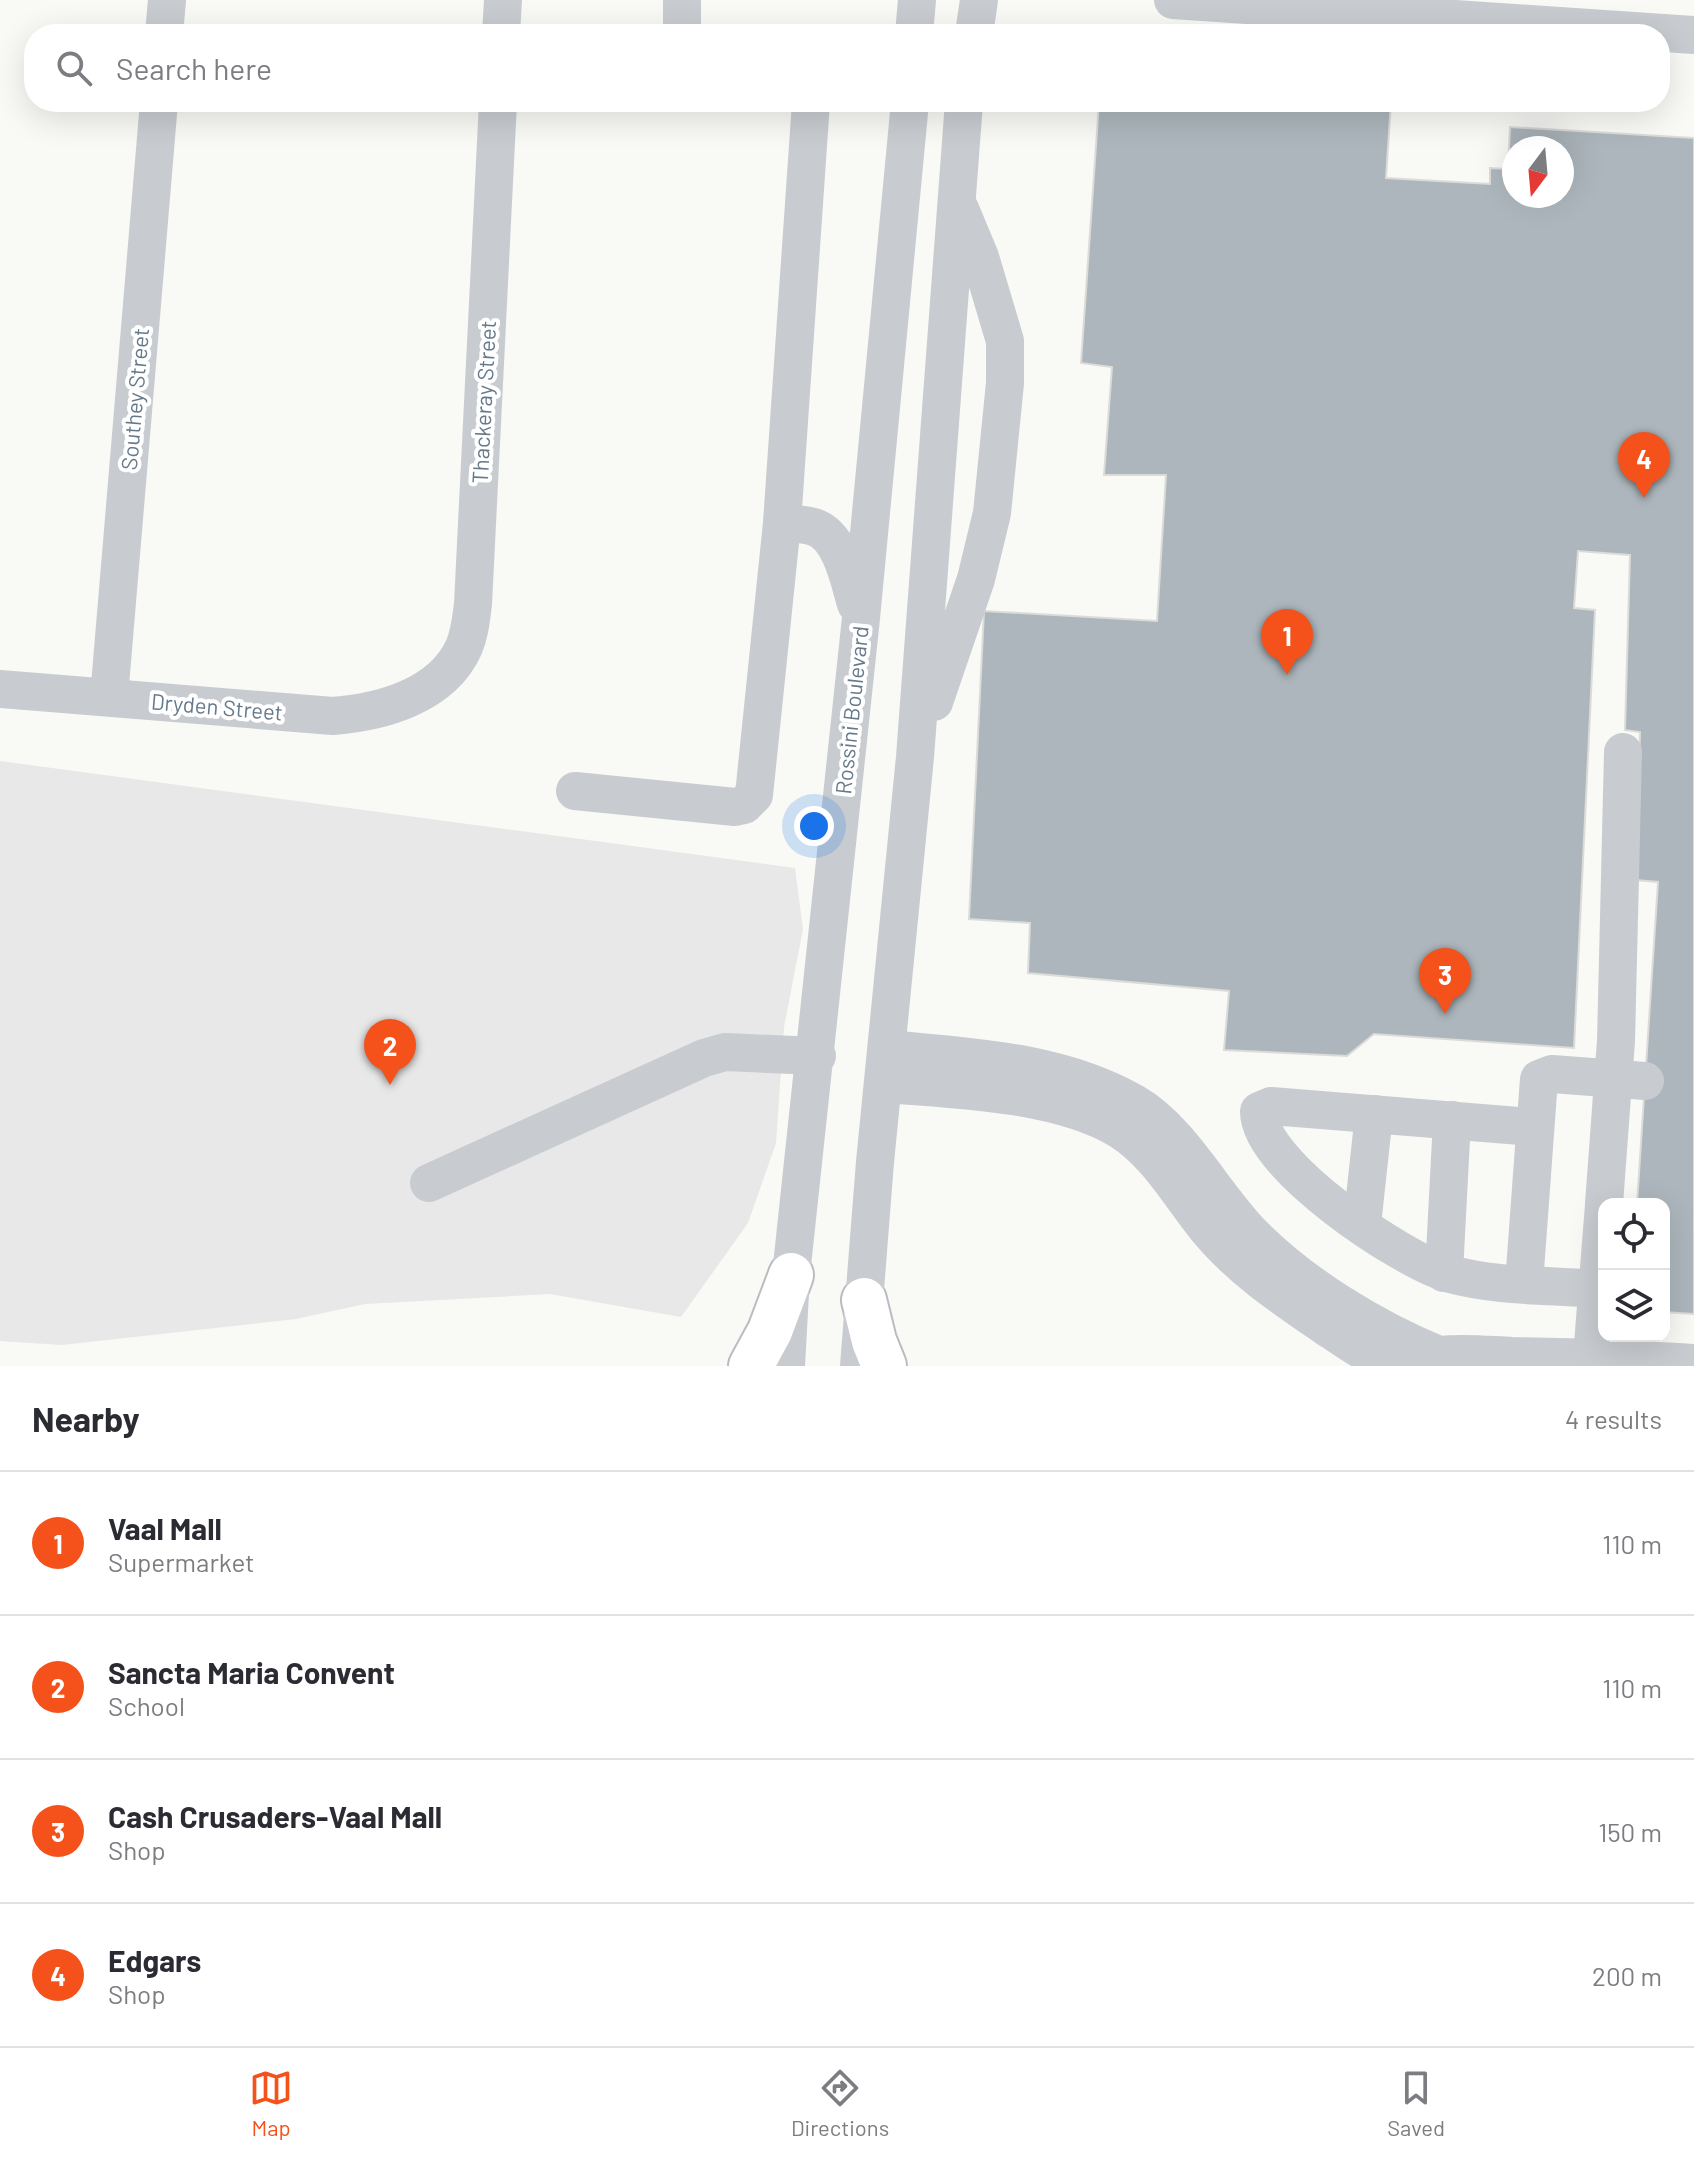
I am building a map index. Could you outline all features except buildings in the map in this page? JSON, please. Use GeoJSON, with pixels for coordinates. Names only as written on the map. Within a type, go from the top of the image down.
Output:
{"type":"FeatureCollection","features":[{"type":"Feature","properties":{"kind":"main road"},"geometry":{"type":"LineString","coordinates":[[751,1366],[770,1331],[791,1275]]}},
{"type":"Feature","properties":{"kind":"main road"},"geometry":{"type":"LineString","coordinates":[[864,1300],[884,1366]]}},
{"type":"Feature","properties":{"kind":"street"},"geometry":{"type":"LineString","coordinates":[[165,24],[167,0]]}},
{"type":"Feature","properties":{"kind":"street"},"geometry":{"type":"LineString","coordinates":[[502,24],[503,0]]}},
{"type":"Feature","properties":{"kind":"street"},"geometry":{"type":"LineString","coordinates":[[682,0],[682,24]]}},
{"type":"Feature","properties":{"kind":"street"},"geometry":{"type":"LineString","coordinates":[[915,24],[917,0]]}},
{"type":"Feature","properties":{"kind":"street"},"geometry":{"type":"LineString","coordinates":[[975,24],[979,0]]}},
{"type":"Feature","properties":{"kind":"street"},"geometry":{"type":"LineString","coordinates":[[1173,0],[1538,24]]}},
{"type":"Feature","properties":{"kind":"street"},"geometry":{"type":"LineString","coordinates":[[1670,33],[1694,35]]}},
{"type":"Feature","properties":{"kind":"street","name":"Southey Street"},"geometry":{"type":"LineString","coordinates":[[109,697],[158,112]]}},
{"type":"Feature","properties":{"kind":"street","name":"Thackeray Street"},"geometry":{"type":"LineString","coordinates":[[429,687],[450,668],[463,649],[473,604],[498,112]]}},
{"type":"Feature","properties":{"kind":"street"},"geometry":{"type":"LineString","coordinates":[[575,791],[735,807],[750,801],[757,787],[782,523],[810,112]]}},
{"type":"Feature","properties":{"kind":"street","name":"Rossini Boulevard"},"geometry":{"type":"LineString","coordinates":[[786,1366],[791,1275],[817,1056],[909,112]]}},
{"type":"Feature","properties":{"kind":"street"},"geometry":{"type":"LineString","coordinates":[[859,1366],[875,1162],[915,757],[963,112]]}},
{"type":"Feature","properties":{"kind":"street"},"geometry":{"type":"LineString","coordinates":[[915,757],[976,579],[992,513],[1003,409],[1005,341],[980,257],[958,203]]}},
{"type":"Feature","properties":{"kind":"street"},"geometry":{"type":"LineString","coordinates":[[782,523],[813,526],[828,536],[845,567],[861,618]]}},
{"type":"Feature","properties":{"kind":"street","name":"Dryden Street"},"geometry":{"type":"LineString","coordinates":[[0,689],[333,716],[367,713],[390,706],[429,687]]}},
{"type":"Feature","properties":{"kind":"street"},"geometry":{"type":"LineString","coordinates":[[1605,1198],[1629,1080],[1623,752]]}},
{"type":"Feature","properties":{"kind":"street"},"geometry":{"type":"LineString","coordinates":[[429,1183],[704,1058],[725,1052],[817,1056]]}},
{"type":"Feature","properties":{"kind":"street"},"geometry":{"type":"LineString","coordinates":[[885,1067],[1007,1061],[1087,1079],[1137,1104],[1162,1125],[1253,1235],[1283,1260],[1323,1292],[1401,1340],[1439,1355],[1592,1357],[1694,1363]]}},
{"type":"Feature","properties":{"kind":"street"},"geometry":{"type":"LineString","coordinates":[[1524,1284],[1533,1127],[1539,1079],[1552,1074],[1629,1080]]}},
{"type":"Feature","properties":{"kind":"street"},"geometry":{"type":"LineString","coordinates":[[1533,1127],[1271,1106],[1259,1111],[1263,1128],[1283,1160],[1320,1197],[1403,1252],[1444,1273],[1466,1278],[1598,1289],[1592,1357]]}},
{"type":"Feature","properties":{"kind":"street"},"geometry":{"type":"LineString","coordinates":[[1362,1225],[1374,1114]]}},
{"type":"Feature","properties":{"kind":"street"},"geometry":{"type":"LineString","coordinates":[[1444,1273],[1452,1120]]}},
{"type":"Feature","properties":{"kind":"shaded area"},"geometry":{"type":"Polygon","coordinates":[[[0,761],[795,868],[803,929],[784,1027],[776,1143],[748,1223],[681,1317],[550,1294],[365,1304],[296,1319],[62,1345],[0,1341],[0,761]]]}},
{"type":"Feature","properties":{"kind":"place","name":"Edgars"},"geometry":{"type":"Point","coordinates":[1644,498]}},
{"type":"Feature","properties":{"kind":"place","name":"Vaal Mall"},"geometry":{"type":"Point","coordinates":[1287,675]}},
{"type":"Feature","properties":{"kind":"place","name":"Cash Crusaders-Vaal Mall"},"geometry":{"type":"Point","coordinates":[1445,1014]}},
{"type":"Feature","properties":{"kind":"place","name":"Sancta Maria Convent"},"geometry":{"type":"Point","coordinates":[390,1085]}}]}
